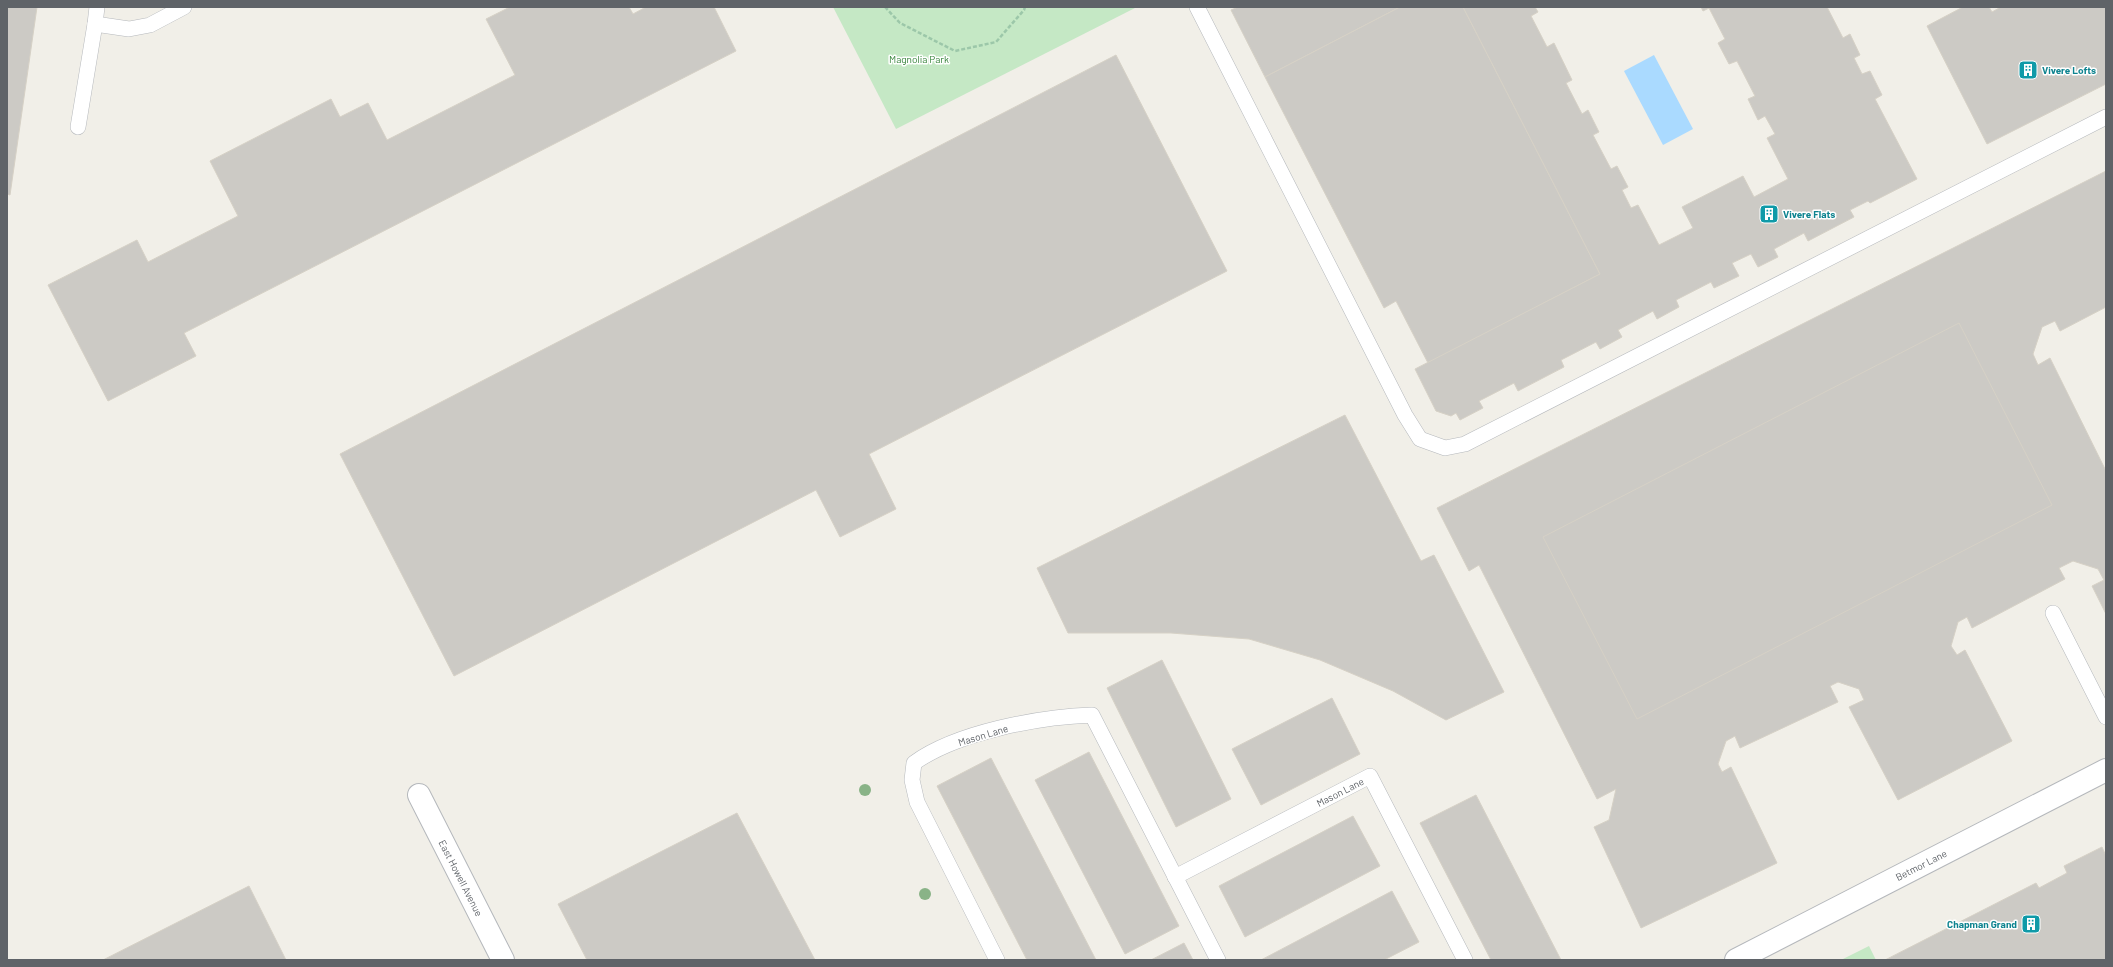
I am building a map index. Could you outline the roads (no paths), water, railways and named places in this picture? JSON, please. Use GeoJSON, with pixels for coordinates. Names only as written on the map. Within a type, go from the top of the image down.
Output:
{"type":"FeatureCollection","features":[{"type":"Feature","properties":{"kind":"street","name":"Betmor Lane"},"geometry":{"type":"LineString","coordinates":[[1736,960],[2106,770]]}},
{"type":"Feature","properties":{"kind":"street","name":"East Howell Avenue"},"geometry":{"type":"LineString","coordinates":[[419,795],[503,960]]}},
{"type":"Feature","properties":{"kind":"lane"},"geometry":{"type":"LineString","coordinates":[[78,127],[97,7]]}},
{"type":"Feature","properties":{"kind":"lane"},"geometry":{"type":"LineString","coordinates":[[95,24],[129,29],[150,25],[184,7]]}},
{"type":"Feature","properties":{"kind":"lane"},"geometry":{"type":"LineString","coordinates":[[1197,7],[1405,415],[1420,439],[1445,448],[1465,444],[2106,117]]}},
{"type":"Feature","properties":{"kind":"lane"},"geometry":{"type":"LineString","coordinates":[[2053,613],[2106,717]]}},
{"type":"Feature","properties":{"kind":"lane","name":"Mason Lane"},"geometry":{"type":"LineString","coordinates":[[997,960],[917,802],[912,780],[914,763],[925,755],[965,739],[1060,716],[1092,715],[1218,960]]}},
{"type":"Feature","properties":{"kind":"lane","name":"Mason Lane"},"geometry":{"type":"LineString","coordinates":[[1175,876],[1370,776],[1458,958]]}},
{"type":"Feature","properties":{"kind":"water"},"geometry":{"type":"Polygon","coordinates":[[[1654,55],[1693,129],[1663,145],[1624,71],[1654,55]]]}},
{"type":"Feature","properties":{"kind":"place","name":"Vivere Lofts"},"geometry":{"type":"Point","coordinates":[2028,70]}},
{"type":"Feature","properties":{"kind":"place","name":"Vivere Flats"},"geometry":{"type":"Point","coordinates":[1769,214]}},
{"type":"Feature","properties":{"kind":"place","name":"Chapman Grand"},"geometry":{"type":"Point","coordinates":[2031,924]}},
{"type":"Feature","properties":{"kind":"park label","name":"Magnolia Park"},"geometry":{"type":"Point","coordinates":[919,59]}}]}
